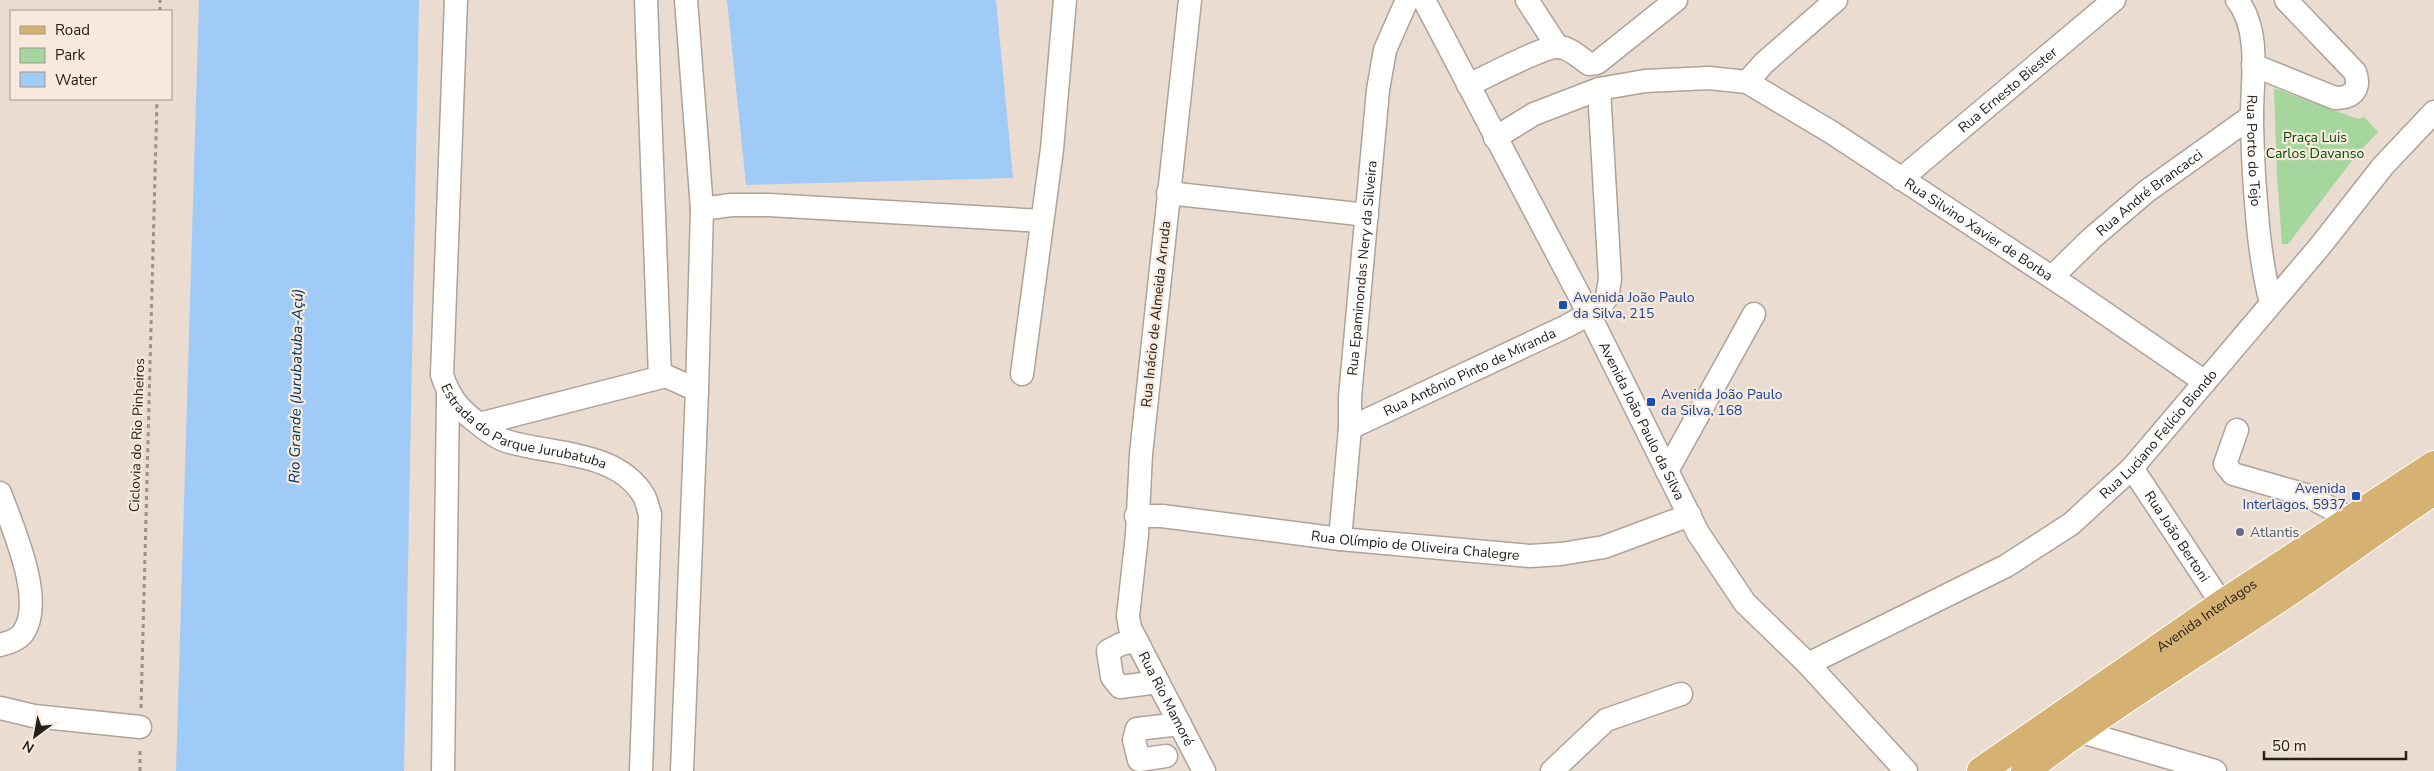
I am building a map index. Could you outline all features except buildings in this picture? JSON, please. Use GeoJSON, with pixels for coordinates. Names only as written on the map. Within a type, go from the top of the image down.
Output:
{"type":"FeatureCollection","features":[{"type":"Feature","properties":{"kind":"main road","name":"Avenida Interlagos"},"geometry":{"type":"LineString","coordinates":[[1981,771],[2222,604],[2434,465]]}},
{"type":"Feature","properties":{"kind":"main road","name":"Avenida Interlagos"},"geometry":{"type":"LineString","coordinates":[[2025,771],[2078,731],[2275,601],[2370,533],[2434,491]]}},
{"type":"Feature","properties":{"kind":"street","name":"Estrada do Parque Jurubatuba"},"geometry":{"type":"LineString","coordinates":[[456,0],[442,376],[448,395],[479,424],[505,441],[591,459],[618,470],[644,496],[650,514],[641,771]]}},
{"type":"Feature","properties":{"kind":"street"},"geometry":{"type":"LineString","coordinates":[[646,0],[660,377]]}},
{"type":"Feature","properties":{"kind":"street"},"geometry":{"type":"LineString","coordinates":[[682,771],[698,390],[702,209],[686,0]]}},
{"type":"Feature","properties":{"kind":"street"},"geometry":{"type":"LineString","coordinates":[[1022,374],[1052,148],[1065,0]]}},
{"type":"Feature","properties":{"kind":"street","name":"Rua Inácio de Almeida Arruda"},"geometry":{"type":"LineString","coordinates":[[1134,634],[1128,616],[1136,535],[1136,516],[1168,193],[1190,0]]}},
{"type":"Feature","properties":{"kind":"street","name":"Rua Epaminondas Nery da Silveira"},"geometry":{"type":"LineString","coordinates":[[1340,539],[1350,428],[1350,397],[1378,90],[1385,50],[1407,0]]}},
{"type":"Feature","properties":{"kind":"street","name":"Avenida João Paulo da Silva"},"geometry":{"type":"LineString","coordinates":[[1424,0],[1589,314],[1698,532],[1745,603],[1808,664],[1906,771]]}},
{"type":"Feature","properties":{"kind":"street"},"geometry":{"type":"LineString","coordinates":[[1527,0],[1557,46],[1589,64],[1596,63],[1676,0]]}},
{"type":"Feature","properties":{"kind":"street"},"geometry":{"type":"LineString","coordinates":[[1495,138],[1534,114],[1599,89],[1645,81],[1709,78],[1747,82],[1764,62],[1836,0]]}},
{"type":"Feature","properties":{"kind":"street","name":"Rua Ernesto Biester"},"geometry":{"type":"LineString","coordinates":[[1901,178],[2114,0]]}},
{"type":"Feature","properties":{"kind":"street","name":"Rua Porto do Tejo"},"geometry":{"type":"LineString","coordinates":[[2237,0],[2246,16],[2251,36],[2253,65],[2252,116],[2259,242],[2263,273],[2271,303]]}},
{"type":"Feature","properties":{"kind":"street"},"geometry":{"type":"LineString","coordinates":[[2253,65],[2335,98],[2346,98],[2352,95],[2358,87],[2359,82],[2355,72],[2286,0]]}},
{"type":"Feature","properties":{"kind":"street"},"geometry":{"type":"LineString","coordinates":[[1468,85],[1506,66],[1557,46]]}},
{"type":"Feature","properties":{"kind":"street","name":"Rua Silvino Xavier de Borba"},"geometry":{"type":"LineString","coordinates":[[1747,82],[1831,132],[2052,277],[2205,382]]}},
{"type":"Feature","properties":{"kind":"street","name":"Rua Antônio Pinto de Miranda"},"geometry":{"type":"LineString","coordinates":[[1350,428],[1565,327],[1589,314],[1607,298],[1610,279],[1599,89]]}},
{"type":"Feature","properties":{"kind":"street","name":"Rua Luciano Felício Biondo"},"geometry":{"type":"LineString","coordinates":[[1808,664],[2006,566],[2046,542],[2071,524],[2132,468],[2384,166],[2434,112]]}},
{"type":"Feature","properties":{"kind":"street","name":"Rua André Brancacci"},"geometry":{"type":"LineString","coordinates":[[2052,277],[2092,238],[2147,191],[2252,116]]}},
{"type":"Feature","properties":{"kind":"street"},"geometry":{"type":"LineString","coordinates":[[1168,193],[1367,216]]}},
{"type":"Feature","properties":{"kind":"street"},"geometry":{"type":"LineString","coordinates":[[702,209],[731,205],[769,205],[1042,221]]}},
{"type":"Feature","properties":{"kind":"street"},"geometry":{"type":"LineString","coordinates":[[1668,471],[1754,314]]}},
{"type":"Feature","properties":{"kind":"street"},"geometry":{"type":"LineString","coordinates":[[479,424],[666,376],[698,390]]}},
{"type":"Feature","properties":{"kind":"street"},"geometry":{"type":"LineString","coordinates":[[443,771],[448,395]]}},
{"type":"Feature","properties":{"kind":"street"},"geometry":{"type":"LineString","coordinates":[[2237,430],[2225,464],[2232,474],[2306,495],[2351,519]]}},
{"type":"Feature","properties":{"kind":"street","name":"Rua João Bertoni"},"geometry":{"type":"LineString","coordinates":[[2132,468],[2222,604]]}},
{"type":"Feature","properties":{"kind":"street"},"geometry":{"type":"LineString","coordinates":[[0,493],[25,561],[30,599],[29,621],[22,634],[11,642],[0,645]]}},
{"type":"Feature","properties":{"kind":"street","name":"Rua Olímpio de Oliveira Chalegre"},"geometry":{"type":"LineString","coordinates":[[1136,516],[1162,516],[1340,539],[1530,556],[1561,554],[1604,547],[1690,515]]}},
{"type":"Feature","properties":{"kind":"street"},"geometry":{"type":"LineString","coordinates":[[1134,634],[1108,651],[1112,677],[1120,687],[1158,682]]}},
{"type":"Feature","properties":{"kind":"street","name":"Rua Rio Mamoré"},"geometry":{"type":"LineString","coordinates":[[1134,634],[1204,771]]}},
{"type":"Feature","properties":{"kind":"street"},"geometry":{"type":"LineString","coordinates":[[1552,771],[1606,720],[1682,694]]}},
{"type":"Feature","properties":{"kind":"street"},"geometry":{"type":"LineString","coordinates":[[0,708],[34,716],[140,727]]}},
{"type":"Feature","properties":{"kind":"street"},"geometry":{"type":"LineString","coordinates":[[1166,756],[1138,760],[1134,734],[1137,729],[1180,724]]}},
{"type":"Feature","properties":{"kind":"street"},"geometry":{"type":"LineString","coordinates":[[2078,731],[2215,771]]}},
{"type":"Feature","properties":{"kind":"path","name":"Ciclovia do Rio Pinheiros"},"geometry":{"type":"LineString","coordinates":[[140,771],[157,100]]}},
{"type":"Feature","properties":{"kind":"green space","name":"Praça Luis Carlos Davanso"},"geometry":{"type":"Polygon","coordinates":[[[2274,88],[2358,119],[2364,117],[2378,132],[2358,153],[2288,244],[2282,244],[2277,176],[2274,88]]]}},
{"type":"Feature","properties":{"kind":"water","name":"Rio Grande (Jurubatuba-Açú)"},"geometry":{"type":"Polygon","coordinates":[[[199,0],[419,0],[404,771],[176,771],[199,0]]]}},
{"type":"Feature","properties":{"kind":"water"},"geometry":{"type":"Polygon","coordinates":[[[727,0],[996,0],[1013,178],[746,185],[727,0]]]}},
{"type":"Feature","properties":{"kind":"place","name":"Avenida João Paulo da Silva, 215"},"geometry":{"type":"Point","coordinates":[1563,305]}},
{"type":"Feature","properties":{"kind":"place","name":"Avenida João Paulo da Silva, 168"},"geometry":{"type":"Point","coordinates":[1651,402]}},
{"type":"Feature","properties":{"kind":"place","name":"Avenida Interlagos, 5937"},"geometry":{"type":"Point","coordinates":[2356,496]}},
{"type":"Feature","properties":{"kind":"place","name":"Atlantis"},"geometry":{"type":"Point","coordinates":[2240,532]}}]}
